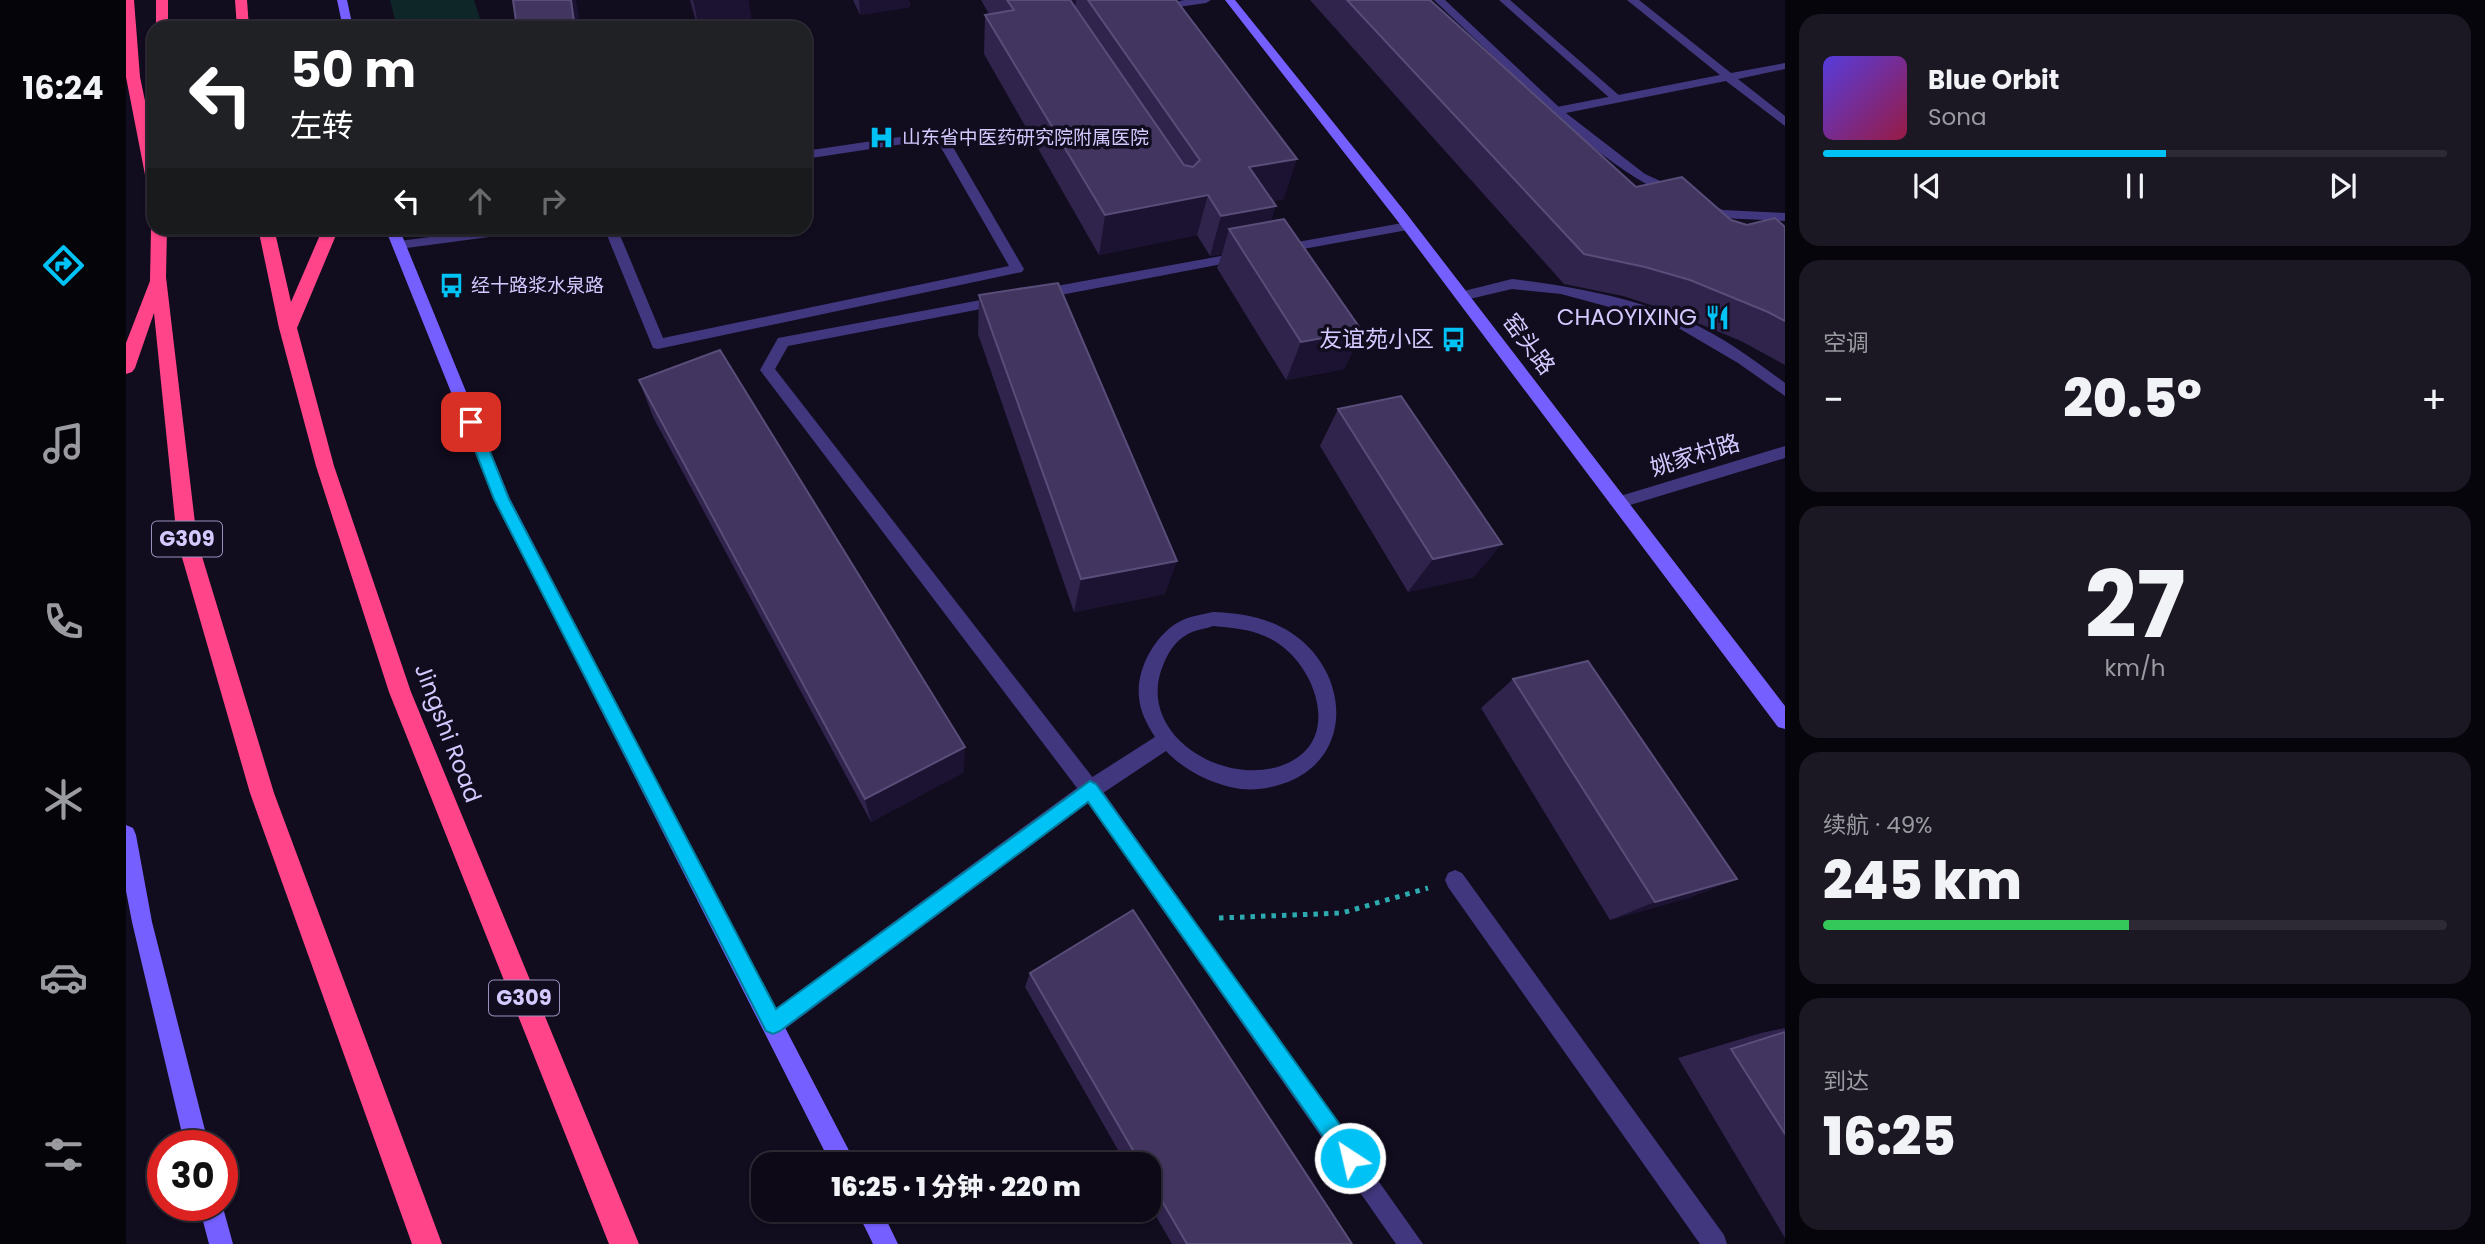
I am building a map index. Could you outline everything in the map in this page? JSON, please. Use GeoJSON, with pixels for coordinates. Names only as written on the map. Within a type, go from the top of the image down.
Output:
{"type":"FeatureCollection","features":[{"type":"Feature","properties":{"kind":"highway"},"geometry":{"type":"LineString","coordinates":[[128,0],[133,77],[147,146]]}},
{"type":"Feature","properties":{"kind":"highway"},"geometry":{"type":"LineString","coordinates":[[162,0],[162,21]]}},
{"type":"Feature","properties":{"kind":"highway"},"geometry":{"type":"LineString","coordinates":[[241,0],[242,21]]}},
{"type":"Feature","properties":{"kind":"highway","name":"G309"},"geometry":{"type":"LineString","coordinates":[[159,235],[158,277],[187,540],[262,793],[427,1244]]}},
{"type":"Feature","properties":{"kind":"highway","name":"Jingshi Road"},"geometry":{"type":"LineString","coordinates":[[268,235],[288,328],[325,466],[400,692],[624,1244]]}},
{"type":"Feature","properties":{"kind":"highway"},"geometry":{"type":"LineString","coordinates":[[288,328],[328,235]]}},
{"type":"Feature","properties":{"kind":"highway"},"geometry":{"type":"LineString","coordinates":[[126,368],[158,277]]}},
{"type":"Feature","properties":{"kind":"main road"},"geometry":{"type":"LineString","coordinates":[[342,0],[346,21]]}},
{"type":"Feature","properties":{"kind":"main road","name":"窑头路"},"geometry":{"type":"LineString","coordinates":[[1230,0],[1408,226],[1785,721]]}},
{"type":"Feature","properties":{"kind":"main road"},"geometry":{"type":"LineString","coordinates":[[395,236],[502,499],[838,1152]]}},
{"type":"Feature","properties":{"kind":"main road"},"geometry":{"type":"LineString","coordinates":[[126,835],[142,922],[193,1130]]}},
{"type":"Feature","properties":{"kind":"main road"},"geometry":{"type":"LineString","coordinates":[[215,1221],[221,1244]]}},
{"type":"Feature","properties":{"kind":"main road"},"geometry":{"type":"LineString","coordinates":[[875,1222],[886,1244]]}},
{"type":"Feature","properties":{"kind":"street"},"geometry":{"type":"LineString","coordinates":[[1141,9],[1206,0]]}},
{"type":"Feature","properties":{"kind":"street"},"geometry":{"type":"LineString","coordinates":[[1439,0],[1557,111],[1641,177],[1721,214],[1785,217]]}},
{"type":"Feature","properties":{"kind":"street"},"geometry":{"type":"LineString","coordinates":[[1504,0],[1616,99]]}},
{"type":"Feature","properties":{"kind":"street"},"geometry":{"type":"LineString","coordinates":[[1632,0],[1785,122]]}},
{"type":"Feature","properties":{"kind":"street"},"geometry":{"type":"LineString","coordinates":[[1557,111],[1785,66]]}},
{"type":"Feature","properties":{"kind":"street"},"geometry":{"type":"LineString","coordinates":[[613,235],[658,344],[1017,269],[940,135],[812,154]]}},
{"type":"Feature","properties":{"kind":"street"},"geometry":{"type":"LineString","coordinates":[[1408,226],[783,342],[767,370],[1090,790],[1411,1244]]}},
{"type":"Feature","properties":{"kind":"street"},"geometry":{"type":"LineString","coordinates":[[1461,296],[1512,284],[1560,289],[1639,310],[1681,323],[1743,359],[1785,391]]}},
{"type":"Feature","properties":{"kind":"street","name":"姚家村路"},"geometry":{"type":"LineString","coordinates":[[1617,503],[1785,452]]}},
{"type":"Feature","properties":{"kind":"street"},"geometry":{"type":"LineString","coordinates":[[1213,620],[1242,621],[1272,630],[1297,648],[1311,663],[1328,697],[1328,725],[1319,749],[1301,767],[1276,778],[1247,781],[1216,775],[1189,761],[1166,740],[1152,716],[1147,690],[1151,664],[1165,642],[1187,627],[1200,623],[1213,620]]}},
{"type":"Feature","properties":{"kind":"street"},"geometry":{"type":"LineString","coordinates":[[773,1024],[1090,790],[1166,740]]}},
{"type":"Feature","properties":{"kind":"street"},"geometry":{"type":"LineString","coordinates":[[1455,880],[1715,1244]]}},
{"type":"Feature","properties":{"kind":"path"},"geometry":{"type":"LineString","coordinates":[[1182,920],[1342,912],[1455,880]]}},
{"type":"Feature","properties":{"kind":"green space"},"geometry":{"type":"Polygon","coordinates":[[[390,0],[474,0],[481,21],[395,21],[390,0]]]}},
{"type":"Feature","properties":{"kind":"building"},"geometry":{"type":"Polygon","coordinates":[[[513,0],[571,0],[574,21],[516,21],[513,0]]]}},
{"type":"Feature","properties":{"kind":"building"},"geometry":{"type":"Polygon","coordinates":[[[1007,0],[1070,0],[1184,165],[1193,167],[1200,160],[1088,0],[1176,0],[1297,159],[1249,167],[1276,206],[1221,216],[1208,195],[1105,215],[985,15],[1014,10],[1007,0]]]}},
{"type":"Feature","properties":{"kind":"building"},"geometry":{"type":"Polygon","coordinates":[[[1347,0],[1430,0],[1636,187],[1682,177],[1731,220],[1747,225],[1775,218],[1785,227],[1785,321],[1690,280],[1584,254],[1347,0]]]}},
{"type":"Feature","properties":{"kind":"building"},"geometry":{"type":"Polygon","coordinates":[[[1284,219],[1362,331],[1301,342],[1229,229],[1284,219]]]}},
{"type":"Feature","properties":{"kind":"building"},"geometry":{"type":"Polygon","coordinates":[[[1058,283],[1177,561],[1081,579],[979,295],[1058,283]]]}},
{"type":"Feature","properties":{"kind":"building"},"geometry":{"type":"Polygon","coordinates":[[[720,350],[965,747],[865,799],[639,380],[720,350]]]}},
{"type":"Feature","properties":{"kind":"building"},"geometry":{"type":"Polygon","coordinates":[[[1401,396],[1502,544],[1433,559],[1338,409],[1401,396]]]}},
{"type":"Feature","properties":{"kind":"building"},"geometry":{"type":"Polygon","coordinates":[[[1588,661],[1737,879],[1655,902],[1513,679],[1588,661]]]}},
{"type":"Feature","properties":{"kind":"building"},"geometry":{"type":"Polygon","coordinates":[[[1133,910],[1352,1244],[1187,1244],[1161,1199],[1161,1152],[1134,1152],[1030,973],[1133,910]]]}},
{"type":"Feature","properties":{"kind":"building"},"geometry":{"type":"Polygon","coordinates":[[[1785,1032],[1785,1134],[1731,1049],[1785,1032]]]}},
{"type":"Feature","properties":{"kind":"place","name":"山东省中医药研究院附属医院"},"geometry":{"type":"Point","coordinates":[882,137]}},
{"type":"Feature","properties":{"kind":"place","name":"经十路浆水泉路"},"geometry":{"type":"Point","coordinates":[451,285]}},
{"type":"Feature","properties":{"kind":"place","name":"CHAOYIXING"},"geometry":{"type":"Point","coordinates":[1717,317]}},
{"type":"Feature","properties":{"kind":"place","name":"友谊苑小区"},"geometry":{"type":"Point","coordinates":[1454,339]}},
{"type":"Feature","properties":{"kind":"route"},"geometry":{"type":"LineString","coordinates":[[471,422],[502,499],[773,1024],[1090,790],[1350,1158]]}}]}
